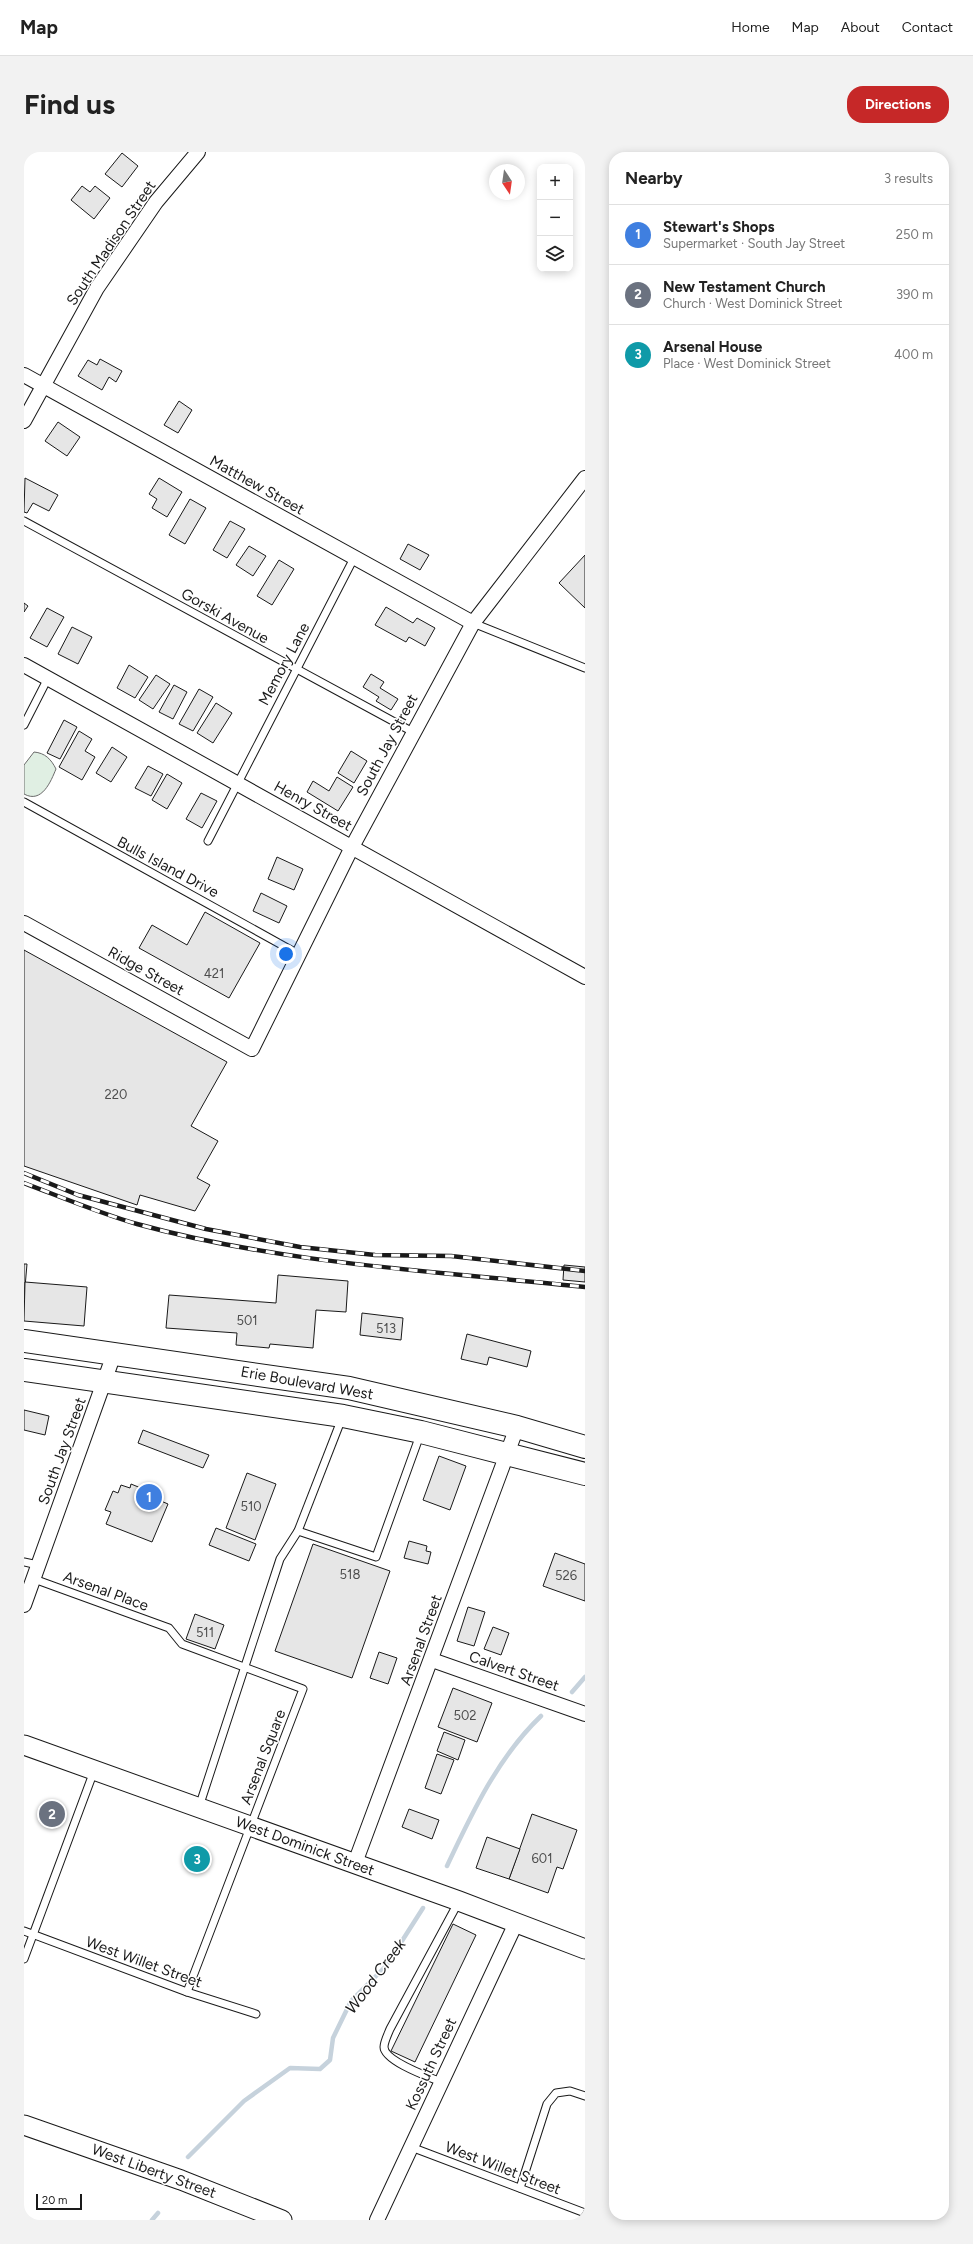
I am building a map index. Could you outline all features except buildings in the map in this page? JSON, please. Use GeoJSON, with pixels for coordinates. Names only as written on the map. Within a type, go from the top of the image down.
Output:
{"type":"FeatureCollection","features":[{"type":"Feature","properties":{"kind":"main road","name":"Erie Boulevard West"},"geometry":{"type":"LineString","coordinates":[[24,1341],[349,1388],[517,1427],[585,1447]]}},
{"type":"Feature","properties":{"kind":"main road","name":"Erie Boulevard West"},"geometry":{"type":"LineString","coordinates":[[24,1370],[342,1416],[421,1432],[585,1474]]}},
{"type":"Feature","properties":{"kind":"street","name":"South Madison Street"},"geometry":{"type":"LineString","coordinates":[[24,421],[97,288],[156,202],[198,152]]}},
{"type":"Feature","properties":{"kind":"street","name":"Matthew Street"},"geometry":{"type":"LineString","coordinates":[[24,375],[473,623]]}},
{"type":"Feature","properties":{"kind":"street","name":"South Jay Street"},"geometry":{"type":"LineString","coordinates":[[252,1048],[300,955],[352,847],[473,623],[585,478]]}},
{"type":"Feature","properties":{"kind":"street","name":"Henry Street"},"geometry":{"type":"LineString","coordinates":[[24,665],[585,977]]}},
{"type":"Feature","properties":{"kind":"street","name":"Ridge Street"},"geometry":{"type":"LineString","coordinates":[[24,923],[252,1048]]}},
{"type":"Feature","properties":{"kind":"street","name":"South Jay Street"},"geometry":{"type":"LineString","coordinates":[[24,1605],[114,1354]]}},
{"type":"Feature","properties":{"kind":"street","name":"Arsenal Street"},"geometry":{"type":"LineString","coordinates":[[355,1863],[432,1660],[517,1427]]}},
{"type":"Feature","properties":{"kind":"street","name":"Calvert Street"},"geometry":{"type":"LineString","coordinates":[[432,1660],[585,1714]]}},
{"type":"Feature","properties":{"kind":"street","name":"West Dominick Street"},"geometry":{"type":"LineString","coordinates":[[24,1745],[95,1769],[251,1827],[355,1863],[585,1949]]}},
{"type":"Feature","properties":{"kind":"street","name":"Kossuth Street"},"geometry":{"type":"LineString","coordinates":[[377,2220],[516,1923]]}},
{"type":"Feature","properties":{"kind":"street","name":"West Liberty Street"},"geometry":{"type":"LineString","coordinates":[[24,2125],[181,2180],[282,2220]]}},
{"type":"Feature","properties":{"kind":"lane","name":"Gorski Avenue"},"geometry":{"type":"LineString","coordinates":[[24,521],[296,670],[413,732]]}},
{"type":"Feature","properties":{"kind":"lane","name":"Memory Lane"},"geometry":{"type":"LineString","coordinates":[[208,841],[354,558]]}},
{"type":"Feature","properties":{"kind":"lane"},"geometry":{"type":"LineString","coordinates":[[473,623],[585,668]]}},
{"type":"Feature","properties":{"kind":"lane"},"geometry":{"type":"LineString","coordinates":[[24,725],[48,678]]}},
{"type":"Feature","properties":{"kind":"lane","name":"Bulls Island Drive"},"geometry":{"type":"LineString","coordinates":[[24,802],[300,955]]}},
{"type":"Feature","properties":{"kind":"lane"},"geometry":{"type":"LineString","coordinates":[[199,1807],[280,1559],[298,1531],[342,1416]]}},
{"type":"Feature","properties":{"kind":"lane"},"geometry":{"type":"LineString","coordinates":[[298,1531],[376,1557],[421,1432]]}},
{"type":"Feature","properties":{"kind":"lane","name":"Arsenal Place"},"geometry":{"type":"LineString","coordinates":[[24,1562],[36,1572],[170,1628],[182,1644],[244,1666]]}},
{"type":"Feature","properties":{"kind":"lane","name":"Arsenal Square"},"geometry":{"type":"LineString","coordinates":[[187,1992],[251,1827],[302,1689],[244,1666]]}},
{"type":"Feature","properties":{"kind":"lane"},"geometry":{"type":"LineString","coordinates":[[24,1959],[95,1769]]}},
{"type":"Feature","properties":{"kind":"lane"},"geometry":{"type":"LineString","coordinates":[[441,2082],[395,2061],[387,2054],[384,2047],[390,2029],[459,1901]]}},
{"type":"Feature","properties":{"kind":"lane","name":"West Willet Street"},"geometry":{"type":"LineString","coordinates":[[24,1931],[187,1992],[256,2014]]}},
{"type":"Feature","properties":{"kind":"lane"},"geometry":{"type":"LineString","coordinates":[[520,2188],[547,2104],[556,2093],[570,2090],[585,2096]]}},
{"type":"Feature","properties":{"kind":"lane","name":"West Willet Street"},"geometry":{"type":"LineString","coordinates":[[411,2147],[585,2213]]}},
{"type":"Feature","properties":{"kind":"green space"},"geometry":{"type":"Polygon","coordinates":[[[34,752],[47,757],[56,769],[45,790],[36,796],[30,796],[24,794],[24,765],[34,752]]]}},
{"type":"Feature","properties":{"kind":"waterway","name":"Wood Creek"},"geometry":{"type":"LineString","coordinates":[[572,1692],[585,1677]]}},
{"type":"Feature","properties":{"kind":"waterway","name":"Wood Creek"},"geometry":{"type":"LineString","coordinates":[[447,1866],[487,1786],[512,1749],[541,1716]]}},
{"type":"Feature","properties":{"kind":"waterway","name":"Wood Creek"},"geometry":{"type":"LineString","coordinates":[[188,2157],[244,2101],[290,2068],[320,2069],[330,2060],[333,2038],[351,2001],[386,1966],[423,1908]]}},
{"type":"Feature","properties":{"kind":"waterway","name":"Wood Creek"},"geometry":{"type":"LineString","coordinates":[[152,2220],[158,2213]]}},
{"type":"Feature","properties":{"kind":"railway"},"geometry":{"type":"LineString","coordinates":[[24,1173],[78,1195],[206,1229],[300,1247],[375,1255],[451,1256],[585,1271]]}},
{"type":"Feature","properties":{"kind":"railway"},"geometry":{"type":"LineString","coordinates":[[24,1183],[123,1220],[192,1238],[303,1257],[416,1271],[585,1287]]}},
{"type":"Feature","properties":{"kind":"place","name":"Stewart's Shops"},"geometry":{"type":"Point","coordinates":[149,1497]}},
{"type":"Feature","properties":{"kind":"place","name":"New Testament Church"},"geometry":{"type":"Point","coordinates":[52,1814]}},
{"type":"Feature","properties":{"kind":"place","name":"Arsenal House"},"geometry":{"type":"Point","coordinates":[197,1859]}}]}
